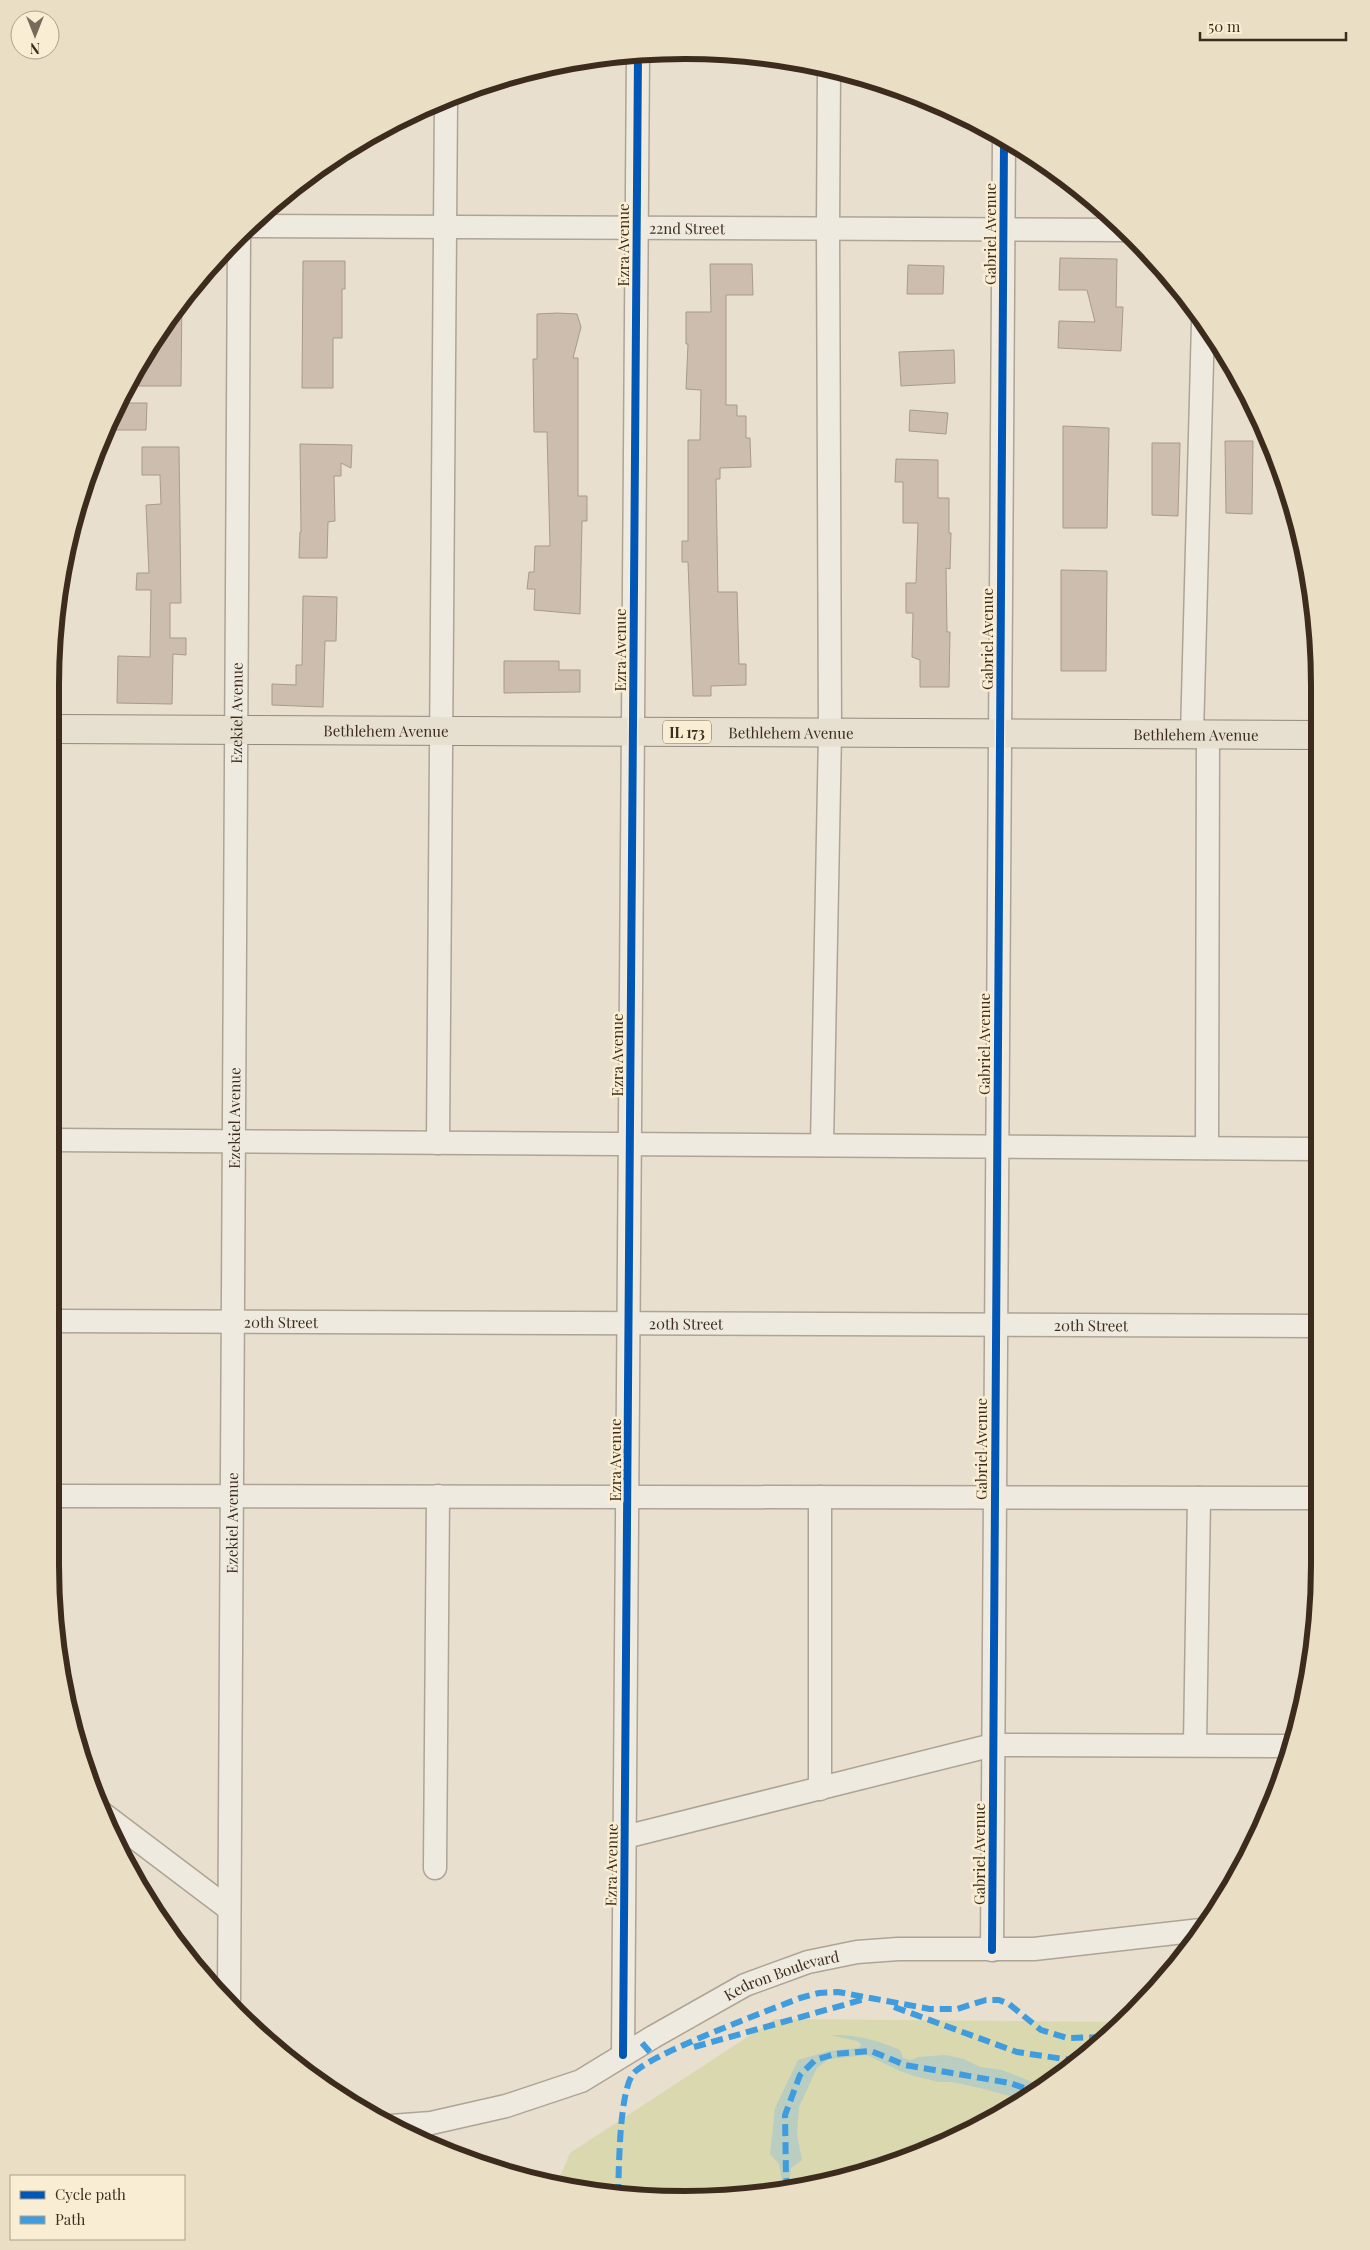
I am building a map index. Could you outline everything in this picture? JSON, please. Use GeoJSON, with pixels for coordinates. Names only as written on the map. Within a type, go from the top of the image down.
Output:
{"type":"FeatureCollection","features":[{"type":"Feature","properties":{"kind":"main road","name":"Bethlehem Avenue"},"geometry":{"type":"LineString","coordinates":[[59,730],[1311,735]]}},
{"type":"Feature","properties":{"kind":"street","name":"Ezra Avenue"},"geometry":{"type":"LineString","coordinates":[[623,2055],[630,1323],[638,61]]}},
{"type":"Feature","properties":{"kind":"street"},"geometry":{"type":"LineString","coordinates":[[822,1145],[830,733],[829,76]]}},
{"type":"Feature","properties":{"kind":"street"},"geometry":{"type":"LineString","coordinates":[[438,1143],[446,106]]}},
{"type":"Feature","properties":{"kind":"street","name":"Gabriel Avenue"},"geometry":{"type":"LineString","coordinates":[[992,1950],[1004,147]]}},
{"type":"Feature","properties":{"kind":"street","name":"22nd Street"},"geometry":{"type":"LineString","coordinates":[[259,226],[1115,230]]}},
{"type":"Feature","properties":{"kind":"street","name":"Ezekiel Avenue"},"geometry":{"type":"LineString","coordinates":[[228,1993],[239,245]]}},
{"type":"Feature","properties":{"kind":"street"},"geometry":{"type":"LineString","coordinates":[[1203,333],[1200,735],[1207,1148]]}},
{"type":"Feature","properties":{"kind":"street"},"geometry":{"type":"LineString","coordinates":[[59,1140],[1311,1148]]}},
{"type":"Feature","properties":{"kind":"street","name":"20th Street"},"geometry":{"type":"LineString","coordinates":[[59,1321],[1311,1326]]}},
{"type":"Feature","properties":{"kind":"street"},"geometry":{"type":"LineString","coordinates":[[59,1496],[1311,1498]]}},
{"type":"Feature","properties":{"kind":"street"},"geometry":{"type":"LineString","coordinates":[[434,1868],[438,1496]]}},
{"type":"Feature","properties":{"kind":"street"},"geometry":{"type":"LineString","coordinates":[[820,1497],[820,1788]]}},
{"type":"Feature","properties":{"kind":"street"},"geometry":{"type":"LineString","coordinates":[[1195,1745],[1199,1498]]}},
{"type":"Feature","properties":{"kind":"street"},"geometry":{"type":"LineString","coordinates":[[625,1838],[993,1744],[1284,1746]]}},
{"type":"Feature","properties":{"kind":"street"},"geometry":{"type":"LineString","coordinates":[[114,1822],[229,1908]]}},
{"type":"Feature","properties":{"kind":"street","name":"Kedron Boulevard"},"geometry":{"type":"LineString","coordinates":[[404,2125],[431,2123],[506,2106],[581,2081],[745,1986],[808,1962],[857,1952],[1034,1949],[1193,1931]]}},
{"type":"Feature","properties":{"kind":"green space"},"geometry":{"type":"Polygon","coordinates":[[[775,2019],[1113,2022],[1066,2062],[1033,2086],[998,2107],[962,2127],[925,2144],[847,2170],[767,2186],[726,2190],[644,2190],[603,2186],[559,2178],[570,2153],[775,2019]]]}},
{"type":"Feature","properties":{"kind":"shaded area"},"geometry":{"type":"Polygon","coordinates":[[[830,2035],[857,2037],[883,2043],[900,2050],[903,2058],[911,2060],[918,2057],[945,2055],[964,2059],[980,2067],[1002,2070],[1036,2084],[1014,2097],[952,2082],[939,2082],[914,2076],[867,2055],[829,2059],[817,2068],[799,2107],[797,2134],[802,2160],[791,2168],[789,2182],[783,2183],[779,2164],[770,2154],[775,2108],[798,2060],[829,2051],[859,2048],[861,2044],[857,2041],[830,2035]]]}},
{"type":"Feature","properties":{"kind":"building"},"geometry":{"type":"Polygon","coordinates":[[[1060,258],[1117,259],[1116,307],[1123,307],[1121,351],[1058,348],[1059,321],[1095,322],[1087,290],[1059,290],[1060,258]]]}},
{"type":"Feature","properties":{"kind":"building"},"geometry":{"type":"Polygon","coordinates":[[[303,261],[345,261],[345,289],[342,289],[342,338],[333,338],[333,388],[302,388],[303,261]]]}},
{"type":"Feature","properties":{"kind":"building"},"geometry":{"type":"Polygon","coordinates":[[[710,264],[752,264],[753,295],[726,295],[726,405],[737,405],[737,416],[746,416],[746,438],[750,438],[751,467],[720,468],[720,479],[716,479],[718,592],[737,592],[739,664],[746,664],[746,685],[711,686],[711,696],[693,696],[688,562],[682,562],[682,541],[688,541],[688,440],[700,440],[701,390],[686,389],[688,344],[686,344],[686,312],[711,312],[710,264]]]}},
{"type":"Feature","properties":{"kind":"building"},"geometry":{"type":"Polygon","coordinates":[[[908,265],[944,266],[943,294],[907,294],[908,265]]]}},
{"type":"Feature","properties":{"kind":"building"},"geometry":{"type":"Polygon","coordinates":[[[182,312],[181,386],[139,386],[139,380],[143,372],[164,337],[182,312]]]}},
{"type":"Feature","properties":{"kind":"building"},"geometry":{"type":"Polygon","coordinates":[[[537,314],[577,314],[581,327],[573,358],[578,358],[578,496],[587,496],[587,521],[582,521],[580,614],[534,610],[535,589],[527,589],[529,572],[534,572],[535,546],[550,546],[547,432],[534,432],[533,359],[537,359],[537,314]]]}},
{"type":"Feature","properties":{"kind":"building"},"geometry":{"type":"Polygon","coordinates":[[[954,350],[955,383],[901,386],[899,352],[954,350]]]}},
{"type":"Feature","properties":{"kind":"building"},"geometry":{"type":"Polygon","coordinates":[[[126,403],[147,403],[146,430],[113,430],[126,403]]]}},
{"type":"Feature","properties":{"kind":"building"},"geometry":{"type":"Polygon","coordinates":[[[910,410],[948,413],[946,434],[909,431],[910,410]]]}},
{"type":"Feature","properties":{"kind":"building"},"geometry":{"type":"Polygon","coordinates":[[[1063,426],[1109,428],[1107,528],[1063,528],[1063,426]]]}},
{"type":"Feature","properties":{"kind":"building"},"geometry":{"type":"Polygon","coordinates":[[[1225,441],[1253,441],[1252,514],[1226,513],[1225,441]]]}},
{"type":"Feature","properties":{"kind":"building"},"geometry":{"type":"Polygon","coordinates":[[[1152,443],[1180,443],[1178,516],[1152,515],[1152,443]]]}},
{"type":"Feature","properties":{"kind":"building"},"geometry":{"type":"Polygon","coordinates":[[[300,444],[352,445],[351,468],[341,463],[341,476],[334,476],[335,521],[328,522],[327,558],[299,558],[301,532],[300,444]]]}},
{"type":"Feature","properties":{"kind":"building"},"geometry":{"type":"Polygon","coordinates":[[[142,447],[179,447],[181,603],[170,603],[170,638],[186,638],[186,655],[173,654],[172,704],[117,703],[118,656],[150,657],[151,590],[136,590],[137,573],[149,573],[146,505],[161,504],[160,475],[142,475],[142,447]]]}},
{"type":"Feature","properties":{"kind":"building"},"geometry":{"type":"Polygon","coordinates":[[[896,459],[938,460],[938,498],[949,498],[949,533],[951,533],[950,569],[946,568],[947,632],[950,632],[949,687],[920,687],[920,660],[912,657],[913,613],[906,613],[906,583],[916,583],[918,523],[903,523],[903,482],[895,482],[896,459]]]}},
{"type":"Feature","properties":{"kind":"building"},"geometry":{"type":"Polygon","coordinates":[[[1061,570],[1107,571],[1106,671],[1061,671],[1061,570]]]}},
{"type":"Feature","properties":{"kind":"building"},"geometry":{"type":"Polygon","coordinates":[[[303,596],[337,597],[336,641],[325,641],[323,707],[272,705],[272,684],[296,685],[296,665],[302,665],[303,596]]]}},
{"type":"Feature","properties":{"kind":"building"},"geometry":{"type":"Polygon","coordinates":[[[504,661],[559,661],[559,670],[580,670],[580,692],[504,693],[504,661]]]}},
{"type":"Feature","properties":{"kind":"marked path"},"geometry":{"type":"LineString","coordinates":[[618,2187],[622,2114],[628,2084],[633,2074],[643,2066],[684,2045],[800,1998],[819,1993],[838,1992],[930,2009],[957,2009],[986,2000],[999,2000],[1009,2004],[1041,2030],[1067,2038],[1096,2037]]}},
{"type":"Feature","properties":{"kind":"marked path"},"geometry":{"type":"LineString","coordinates":[[694,2047],[865,1999]]}},
{"type":"Feature","properties":{"kind":"marked path"},"geometry":{"type":"LineString","coordinates":[[894,2007],[1017,2052],[1069,2060]]}},
{"type":"Feature","properties":{"kind":"marked path"},"geometry":{"type":"LineString","coordinates":[[642,2043],[655,2058]]}},
{"type":"Feature","properties":{"kind":"marked path"},"geometry":{"type":"LineString","coordinates":[[787,2183],[785,2115],[800,2075],[815,2060],[835,2054],[871,2051],[905,2065],[1010,2083],[1028,2089]]}},
{"type":"Feature","properties":{"kind":"cycle path"},"geometry":{"type":"LineString","coordinates":[[623,2055],[638,61]]}},
{"type":"Feature","properties":{"kind":"cycle path"},"geometry":{"type":"LineString","coordinates":[[992,1950],[1004,147]]}}]}
